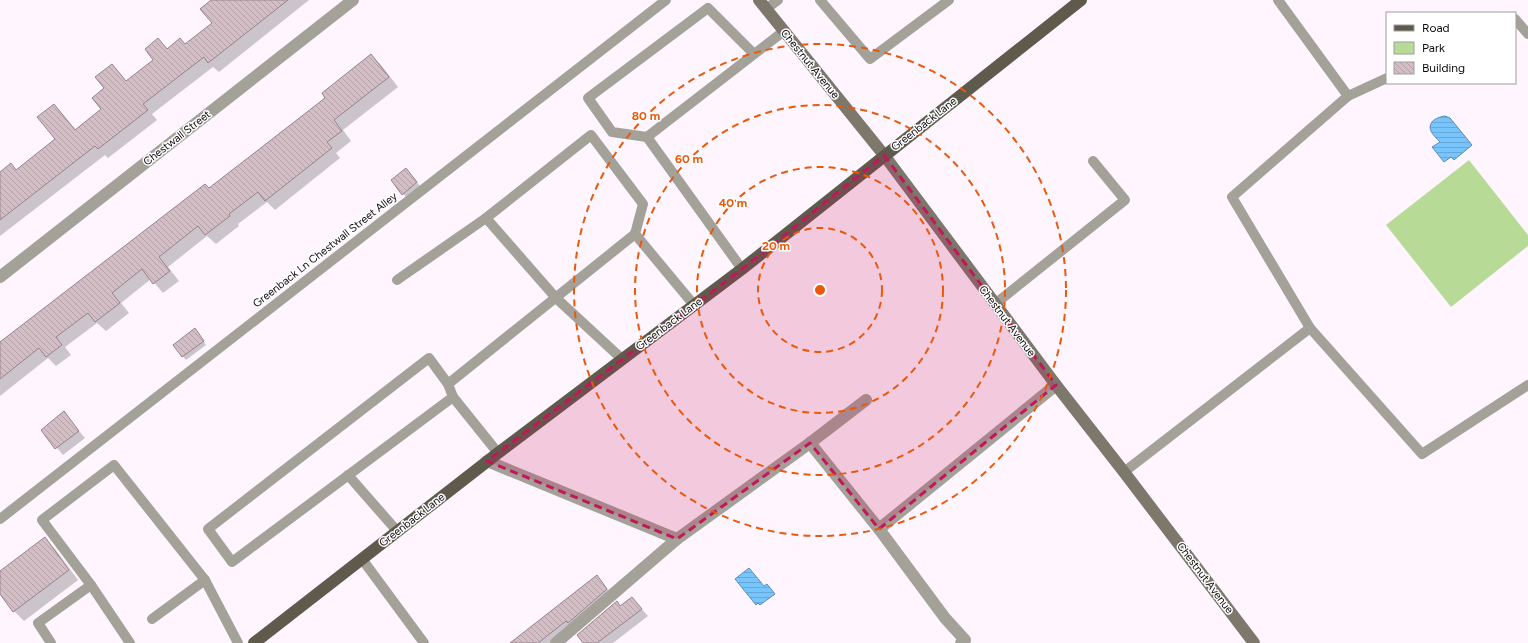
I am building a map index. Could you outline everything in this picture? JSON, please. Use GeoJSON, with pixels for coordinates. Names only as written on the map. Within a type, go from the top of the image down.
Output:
{"type":"FeatureCollection","features":[{"type":"Feature","properties":{"kind":"main road","name":"Greenback Lane"},"geometry":{"type":"LineString","coordinates":[[254,643],[498,453],[742,269],[884,155],[1082,0]]}},
{"type":"Feature","properties":{"kind":"street","name":"Chestwall Street"},"geometry":{"type":"LineString","coordinates":[[0,277],[353,0]]}},
{"type":"Feature","properties":{"kind":"street","name":"Chestnut Avenue"},"geometry":{"type":"LineString","coordinates":[[762,5],[884,155],[1056,385],[1124,472],[1249,641]]}},
{"type":"Feature","properties":{"kind":"street"},"geometry":{"type":"LineString","coordinates":[[879,529],[1056,385]]}},
{"type":"Feature","properties":{"kind":"street"},"geometry":{"type":"LineString","coordinates":[[556,643],[677,539],[810,443],[866,400]]}},
{"type":"Feature","properties":{"kind":"street"},"geometry":{"type":"LineString","coordinates":[[810,443],[879,529],[944,618],[964,640],[961,643]]}},
{"type":"Feature","properties":{"kind":"street"},"geometry":{"type":"LineString","coordinates":[[488,461],[677,539]]}},
{"type":"Feature","properties":{"kind":"lane","name":"Greenback Ln Chestwall Street Alley"},"geometry":{"type":"LineString","coordinates":[[0,520],[666,0]]}},
{"type":"Feature","properties":{"kind":"lane"},"geometry":{"type":"LineString","coordinates":[[762,5],[778,0]]}},
{"type":"Feature","properties":{"kind":"lane"},"geometry":{"type":"LineString","coordinates":[[820,0],[870,59],[949,0]]}},
{"type":"Feature","properties":{"kind":"lane"},"geometry":{"type":"LineString","coordinates":[[1278,0],[1348,96]]}},
{"type":"Feature","properties":{"kind":"lane"},"geometry":{"type":"LineString","coordinates":[[754,54],[708,8],[588,98],[612,132],[647,137],[784,31]]}},
{"type":"Feature","properties":{"kind":"lane"},"geometry":{"type":"LineString","coordinates":[[1516,20],[1528,34]]}},
{"type":"Feature","properties":{"kind":"lane"},"geometry":{"type":"LineString","coordinates":[[1386,78],[1348,96],[1232,197],[1310,328],[1422,454],[1528,385]]}},
{"type":"Feature","properties":{"kind":"lane"},"geometry":{"type":"LineString","coordinates":[[397,280],[486,218],[591,135],[643,204],[635,234],[448,384]]}},
{"type":"Feature","properties":{"kind":"lane"},"geometry":{"type":"LineString","coordinates":[[647,137],[742,269]]}},
{"type":"Feature","properties":{"kind":"lane"},"geometry":{"type":"LineString","coordinates":[[995,304],[1125,200],[1093,161]]}},
{"type":"Feature","properties":{"kind":"lane"},"geometry":{"type":"LineString","coordinates":[[486,218],[556,298],[622,359]]}},
{"type":"Feature","properties":{"kind":"lane"},"geometry":{"type":"LineString","coordinates":[[635,234],[694,305]]}},
{"type":"Feature","properties":{"kind":"lane"},"geometry":{"type":"LineString","coordinates":[[1124,472],[1310,328]]}},
{"type":"Feature","properties":{"kind":"lane"},"geometry":{"type":"LineString","coordinates":[[453,397],[232,562],[208,529],[429,358],[448,384],[453,397],[498,453]]}},
{"type":"Feature","properties":{"kind":"lane"},"geometry":{"type":"LineString","coordinates":[[130,643],[91,584],[42,520],[114,465],[205,580],[238,643]]}},
{"type":"Feature","properties":{"kind":"lane"},"geometry":{"type":"LineString","coordinates":[[348,475],[397,531]]}},
{"type":"Feature","properties":{"kind":"lane"},"geometry":{"type":"LineString","coordinates":[[362,559],[424,643]]}},
{"type":"Feature","properties":{"kind":"lane"},"geometry":{"type":"LineString","coordinates":[[152,619],[205,580]]}},
{"type":"Feature","properties":{"kind":"lane"},"geometry":{"type":"LineString","coordinates":[[51,643],[38,623],[91,584]]}},
{"type":"Feature","properties":{"kind":"highlighted area"},"geometry":{"type":"Polygon","coordinates":[[[884,155],[1056,385],[879,529],[810,443],[677,539],[487,461],[742,269],[884,155]]]}},
{"type":"Feature","properties":{"kind":"green space"},"geometry":{"type":"Polygon","coordinates":[[[1469,160],[1528,235],[1528,246],[1451,307],[1386,225],[1469,160]]]}},
{"type":"Feature","properties":{"kind":"water"},"geometry":{"type":"Polygon","coordinates":[[[1445,116],[1450,118],[1472,145],[1454,160],[1451,157],[1444,162],[1432,147],[1440,142],[1432,134],[1430,128],[1434,120],[1445,116]]]}},
{"type":"Feature","properties":{"kind":"water"},"geometry":{"type":"Polygon","coordinates":[[[749,568],[764,586],[767,584],[775,594],[760,605],[758,603],[756,605],[735,579],[749,568]]]}},
{"type":"Feature","properties":{"kind":"building"},"geometry":{"type":"Polygon","coordinates":[[[211,0],[288,0],[208,63],[204,57],[143,104],[148,110],[98,149],[95,146],[0,220],[0,172],[11,163],[16,170],[55,139],[37,117],[54,104],[75,130],[101,109],[92,98],[104,88],[95,77],[112,64],[126,81],[153,60],[145,49],[158,38],[167,49],[180,38],[185,44],[212,23],[200,9],[211,0]]]}},
{"type":"Feature","properties":{"kind":"building"},"geometry":{"type":"Polygon","coordinates":[[[371,54],[389,77],[334,120],[342,131],[327,142],[332,148],[265,201],[258,192],[205,235],[198,226],[159,257],[170,271],[153,284],[142,269],[112,293],[120,303],[95,322],[88,313],[56,337],[62,345],[46,357],[39,348],[0,379],[0,342],[205,184],[209,188],[262,147],[325,98],[322,93],[371,54]]]}},
{"type":"Feature","properties":{"kind":"building"},"geometry":{"type":"Polygon","coordinates":[[[406,168],[417,182],[402,195],[391,180],[406,168]]]}},
{"type":"Feature","properties":{"kind":"building"},"geometry":{"type":"Polygon","coordinates":[[[195,328],[204,341],[182,357],[173,345],[195,328]]]}},
{"type":"Feature","properties":{"kind":"building"},"geometry":{"type":"Polygon","coordinates":[[[64,411],[79,431],[55,449],[41,430],[64,411]]]}},
{"type":"Feature","properties":{"kind":"building"},"geometry":{"type":"Polygon","coordinates":[[[45,537],[69,570],[13,612],[0,594],[0,571],[45,537]]]}},
{"type":"Feature","properties":{"kind":"building"},"geometry":{"type":"Polygon","coordinates":[[[597,575],[607,589],[568,623],[566,621],[538,643],[510,643],[597,575]]]}},
{"type":"Feature","properties":{"kind":"building"},"geometry":{"type":"Polygon","coordinates":[[[632,597],[642,609],[597,643],[583,643],[577,635],[617,601],[620,606],[632,597]]]}}]}
